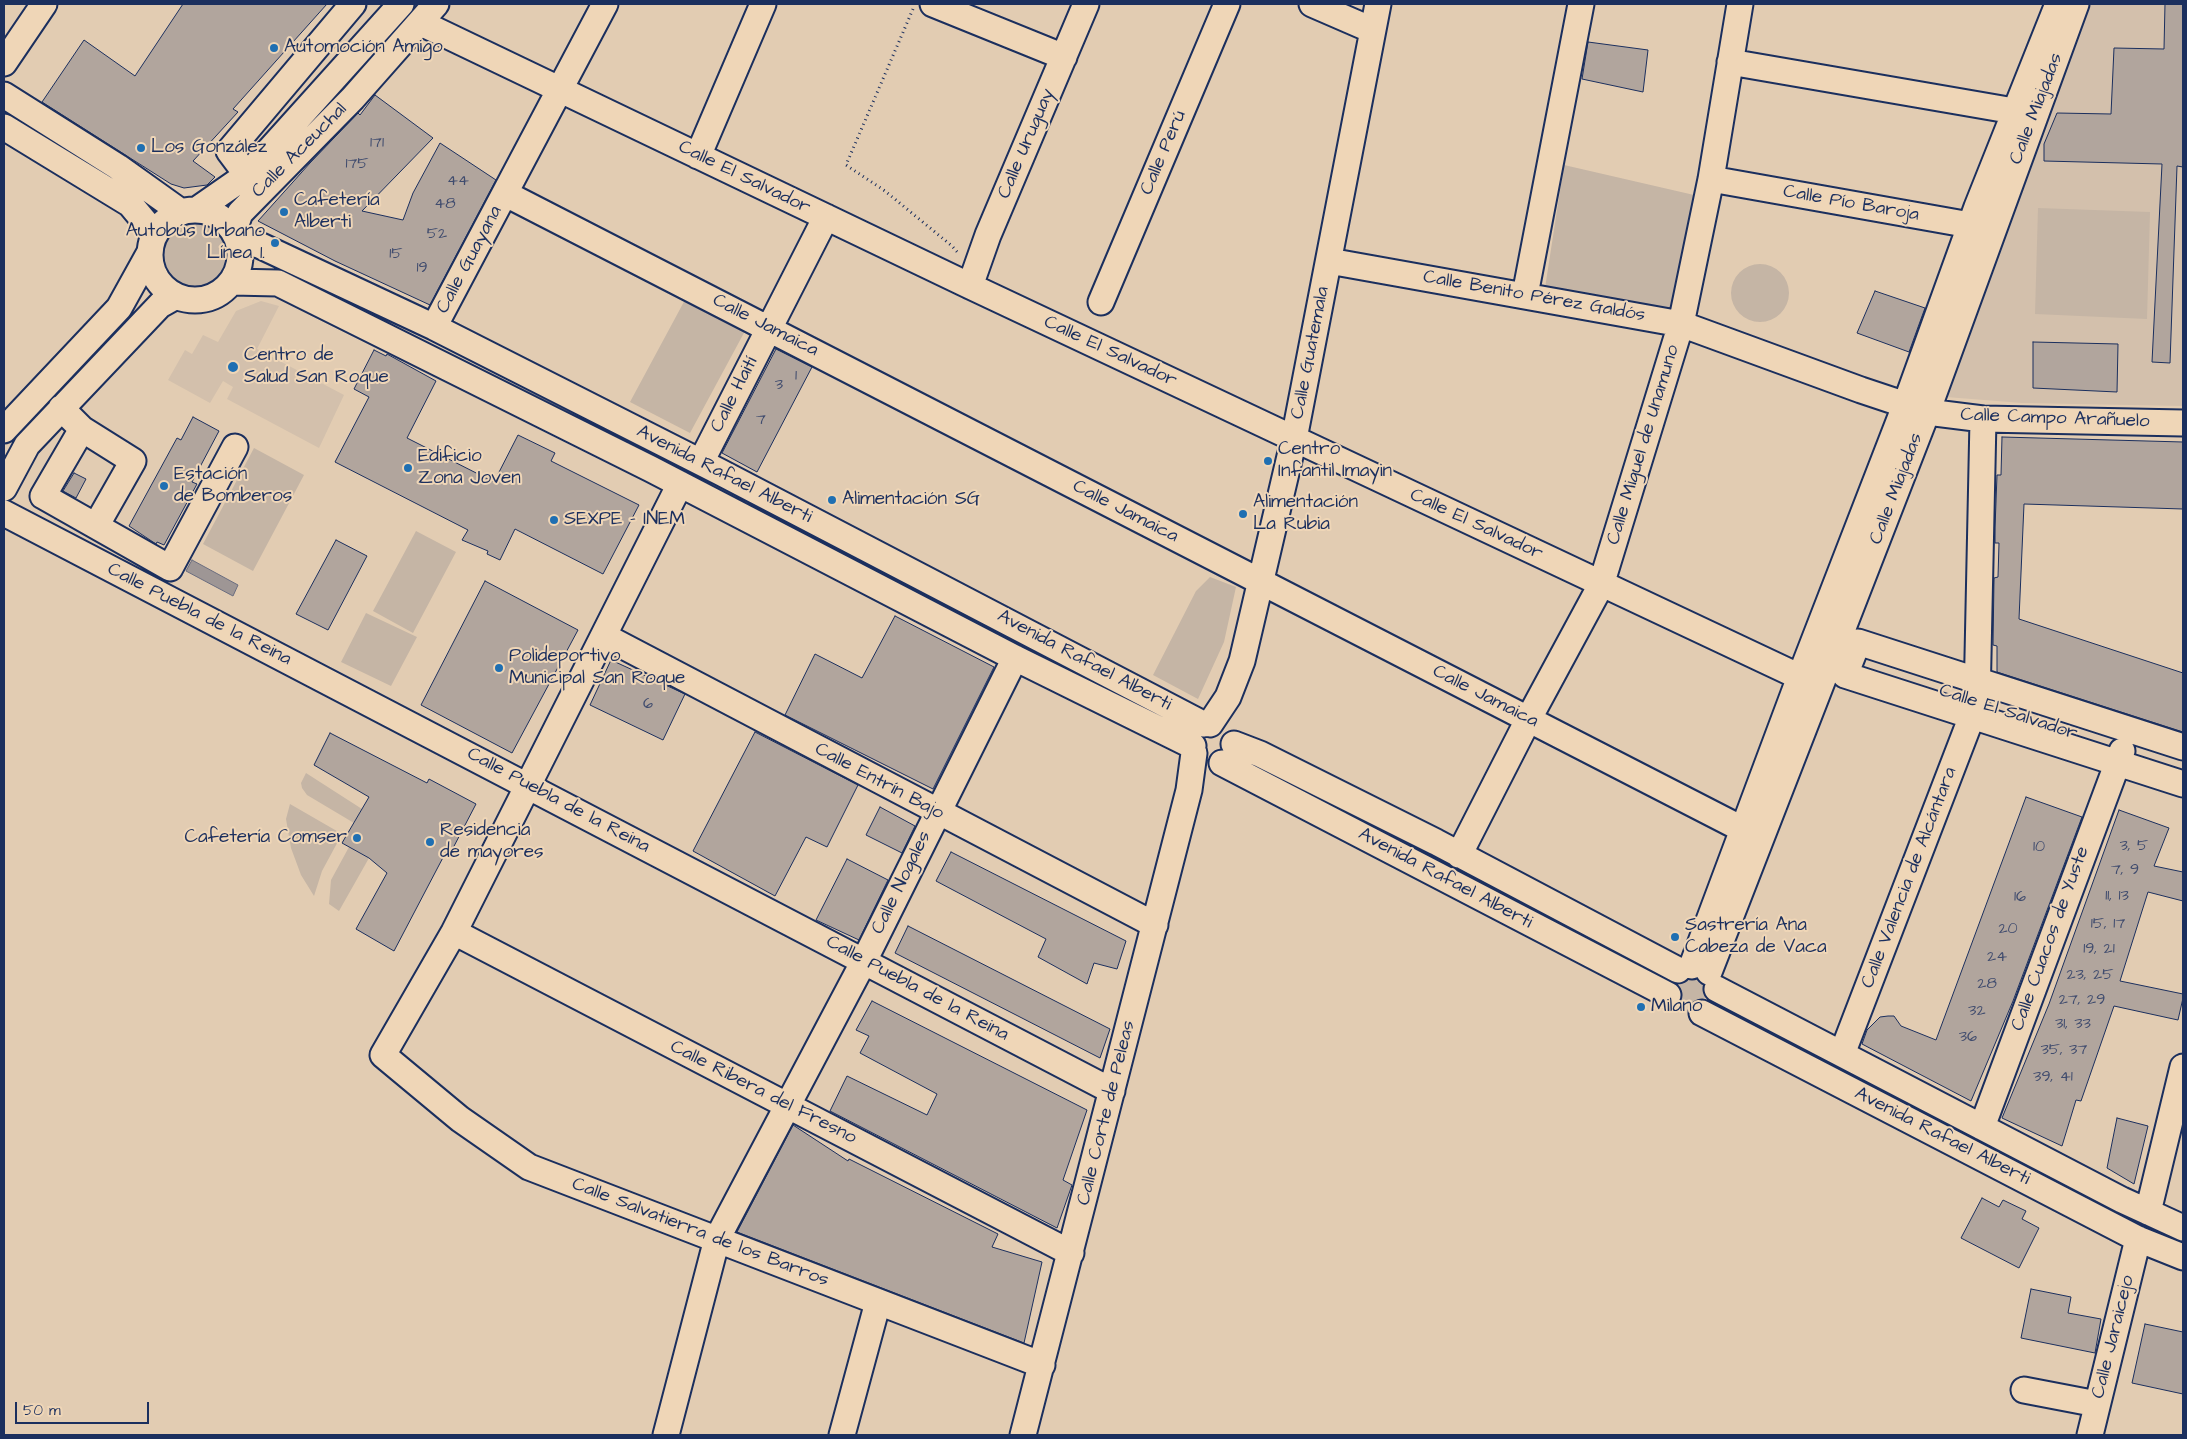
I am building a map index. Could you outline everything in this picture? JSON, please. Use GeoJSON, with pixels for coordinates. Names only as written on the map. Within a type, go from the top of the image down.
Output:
{"type":"FeatureCollection","features":[{"type":"Feature","properties":{"kind":"street"},"geometry":{"type":"LineString","coordinates":[[4,63],[44,4]]}},
{"type":"Feature","properties":{"kind":"street"},"geometry":{"type":"LineString","coordinates":[[247,175],[229,151],[354,4]]}},
{"type":"Feature","properties":{"kind":"street","name":"Calle Aceuchal"},"geometry":{"type":"LineString","coordinates":[[232,230],[236,193],[247,175],[401,4]]}},
{"type":"Feature","properties":{"kind":"street","name":"Calle Guayana"},"geometry":{"type":"LineString","coordinates":[[434,327],[605,4]]}},
{"type":"Feature","properties":{"kind":"street"},"geometry":{"type":"LineString","coordinates":[[698,156],[764,4]]}},
{"type":"Feature","properties":{"kind":"street"},"geometry":{"type":"LineString","coordinates":[[933,4],[1064,57]]}},
{"type":"Feature","properties":{"kind":"street","name":"Calle Uruguay"},"geometry":{"type":"LineString","coordinates":[[972,280],[1086,4]]}},
{"type":"Feature","properties":{"kind":"street","name":"Calle Perú"},"geometry":{"type":"LineString","coordinates":[[1101,302],[1227,4]]}},
{"type":"Feature","properties":{"kind":"street"},"geometry":{"type":"LineString","coordinates":[[1312,4],[1372,30]]}},
{"type":"Feature","properties":{"kind":"street","name":"Calle Guatemala"},"geometry":{"type":"LineString","coordinates":[[1228,697],[1193,739],[1215,751],[1228,697],[1242,661],[1294,439],[1378,4]]}},
{"type":"Feature","properties":{"kind":"street"},"geometry":{"type":"LineString","coordinates":[[1525,295],[1581,4]]}},
{"type":"Feature","properties":{"kind":"street","name":"Calle Miguel de Unamuno"},"geometry":{"type":"LineString","coordinates":[[1460,855],[1528,720],[1601,585],[1681,324],[1711,179],[1740,4]]}},
{"type":"Feature","properties":{"kind":"street","name":"Calle Miajadas"},"geometry":{"type":"LineString","coordinates":[[1699,974],[1833,654],[1916,409],[1981,226],[2014,111],[2058,4]]}},
{"type":"Feature","properties":{"kind":"street","name":"Calle Miajadas"},"geometry":{"type":"LineString","coordinates":[[1981,226],[2076,4]]}},
{"type":"Feature","properties":{"kind":"street","name":"Calle Aceuchal"},"geometry":{"type":"LineString","coordinates":[[232,230],[240,212],[353,98],[429,13]]}},
{"type":"Feature","properties":{"kind":"street","name":"Calle El Salvador"},"geometry":{"type":"LineString","coordinates":[[429,13],[560,89],[698,156],[826,217],[972,280],[1294,439],[1800,677]]}},
{"type":"Feature","properties":{"kind":"street"},"geometry":{"type":"LineString","coordinates":[[1730,62],[2014,111]]}},
{"type":"Feature","properties":{"kind":"street","name":"Calle Aceuchal"},"geometry":{"type":"LineString","coordinates":[[333,79],[353,98]]}},
{"type":"Feature","properties":{"kind":"street"},"geometry":{"type":"LineString","coordinates":[[4,95],[190,211]]}},
{"type":"Feature","properties":{"kind":"street"},"geometry":{"type":"LineString","coordinates":[[4,127],[130,204],[152,243],[153,270],[169,290],[190,300],[206,299],[221,293],[232,282],[239,269],[241,254],[232,230],[208,211],[190,211],[170,217],[152,243],[119,308],[4,430]]}},
{"type":"Feature","properties":{"kind":"street","name":"Calle Aceuchal"},"geometry":{"type":"LineString","coordinates":[[190,211],[247,175]]}},
{"type":"Feature","properties":{"kind":"street","name":"Calle Pío Baroja"},"geometry":{"type":"LineString","coordinates":[[1711,179],[1981,226]]}},
{"type":"Feature","properties":{"kind":"street","name":"Calle Jamaica"},"geometry":{"type":"LineString","coordinates":[[506,194],[1744,830]]}},
{"type":"Feature","properties":{"kind":"street","name":"Calle Haití"},"geometry":{"type":"LineString","coordinates":[[701,462],[826,217]]}},
{"type":"Feature","properties":{"kind":"street","name":"Avenida Rafael Alberti"},"geometry":{"type":"LineString","coordinates":[[232,230],[259,245],[434,327],[701,462],[1207,724]]}},
{"type":"Feature","properties":{"kind":"street","name":"Calle Benito Pérez Galdós"},"geometry":{"type":"LineString","coordinates":[[1329,261],[1681,324],[1916,409]]}},
{"type":"Feature","properties":{"kind":"street","name":"Avenida Rafael Alberti"},"geometry":{"type":"LineString","coordinates":[[232,282],[278,283],[542,427],[680,484],[1015,658],[1215,751],[1668,994]]}},
{"type":"Feature","properties":{"kind":"street"},"geometry":{"type":"LineString","coordinates":[[119,308],[169,290]]}},
{"type":"Feature","properties":{"kind":"street"},"geometry":{"type":"LineString","coordinates":[[4,488],[27,445],[160,306],[169,290]]}},
{"type":"Feature","properties":{"kind":"street"},"geometry":{"type":"LineString","coordinates":[[61,408],[82,429],[133,461],[96,526]]}},
{"type":"Feature","properties":{"kind":"street","name":"Calle Miajadas"},"geometry":{"type":"LineString","coordinates":[[1699,974],[1744,830],[1800,677],[1916,409]]}},
{"type":"Feature","properties":{"kind":"street","name":"Calle Campo Arañuelo"},"geometry":{"type":"LineString","coordinates":[[1916,409],[1983,419],[2183,423]]}},
{"type":"Feature","properties":{"kind":"street","name":"Calle Valencia de Alcántara"},"geometry":{"type":"LineString","coordinates":[[1842,1054],[1977,703],[1983,419]]}},
{"type":"Feature","properties":{"kind":"street"},"geometry":{"type":"LineString","coordinates":[[82,429],[43,496],[170,568],[234,447]]}},
{"type":"Feature","properties":{"kind":"street"},"geometry":{"type":"LineString","coordinates":[[454,932],[680,484]]}},
{"type":"Feature","properties":{"kind":"street","name":"Calle Puebla de la Reina"},"geometry":{"type":"LineString","coordinates":[[4,513],[1112,1091]]}},
{"type":"Feature","properties":{"kind":"street","name":"Calle Entrín Bajo"},"geometry":{"type":"LineString","coordinates":[[604,636],[937,812],[1155,924]]}},
{"type":"Feature","properties":{"kind":"street"},"geometry":{"type":"LineString","coordinates":[[2183,747],[1858,642],[1845,675],[2183,784]]}},
{"type":"Feature","properties":{"kind":"street","name":"Calle El Salvador"},"geometry":{"type":"LineString","coordinates":[[1833,654],[2183,771]]}},
{"type":"Feature","properties":{"kind":"street","name":"Calle Nogales"},"geometry":{"type":"LineString","coordinates":[[666,1435],[717,1240],[864,961],[1015,658]]}},
{"type":"Feature","properties":{"kind":"street","name":"Avenida Rafael Alberti"},"geometry":{"type":"LineString","coordinates":[[1215,751],[1260,754],[1699,974],[1842,1054],[2148,1212],[2183,1228]]}},
{"type":"Feature","properties":{"kind":"street","name":"Calle Corte de Peleas"},"geometry":{"type":"LineString","coordinates":[[1023,1435],[1189,790],[1215,751]]}},
{"type":"Feature","properties":{"kind":"street","name":"Calle Cuacos de Yuste"},"geometry":{"type":"LineString","coordinates":[[1982,1126],[2122,751]]}},
{"type":"Feature","properties":{"kind":"street","name":"Calle Salvatierra de los Barros"},"geometry":{"type":"LineString","coordinates":[[454,932],[383,1055],[460,1119],[530,1167],[1042,1365]]}},
{"type":"Feature","properties":{"kind":"street","name":"Calle Ribera del Fresno"},"geometry":{"type":"LineString","coordinates":[[454,932],[1071,1253]]}},
{"type":"Feature","properties":{"kind":"street"},"geometry":{"type":"LineString","coordinates":[[1699,974],[1713,1003],[1702,1012],[1688,1014],[1681,1012],[1675,1007],[1668,994],[1670,981],[1699,974]]}},
{"type":"Feature","properties":{"kind":"street","name":"Avenida Rafael Alberti"},"geometry":{"type":"LineString","coordinates":[[1702,1012],[2138,1238],[2183,1257]]}},
{"type":"Feature","properties":{"kind":"street"},"geometry":{"type":"LineString","coordinates":[[2148,1212],[2183,1066]]}},
{"type":"Feature","properties":{"kind":"street","name":"Calle Jaraicejo"},"geometry":{"type":"LineString","coordinates":[[2090,1435],[2138,1238]]}},
{"type":"Feature","properties":{"kind":"street"},"geometry":{"type":"LineString","coordinates":[[842,1435],[878,1302]]}},
{"type":"Feature","properties":{"kind":"street"},"geometry":{"type":"LineString","coordinates":[[2024,1390],[2098,1404]]}},
{"type":"Feature","properties":{"kind":"path"},"geometry":{"type":"LineString","coordinates":[[915,4],[846,165],[885,191],[952,246],[972,280]]}},
{"type":"Feature","properties":{"kind":"shaded area"},"geometry":{"type":"Polygon","coordinates":[[[2090,4],[2183,4],[2183,406],[2022,403],[1946,397],[1942,393],[2090,4]]]}},
{"type":"Feature","properties":{"kind":"shaded area"},"geometry":{"type":"Polygon","coordinates":[[[1564,165],[1694,195],[1672,310],[1545,288],[1564,165]]]}},
{"type":"Feature","properties":{"kind":"shaded area"},"geometry":{"type":"Polygon","coordinates":[[[2038,208],[2150,212],[2147,319],[2035,314],[2038,208]]]}},
{"type":"Feature","properties":{"kind":"shaded area"},"geometry":{"type":"Polygon","coordinates":[[[203,220],[223,230],[231,243],[233,257],[231,271],[223,284],[210,292],[189,294],[169,284],[161,271],[159,250],[169,230],[182,222],[203,220]]]}},
{"type":"Feature","properties":{"kind":"shaded area"},"geometry":{"type":"Polygon","coordinates":[[[1760,264],[1771,266],[1784,277],[1789,293],[1787,304],[1776,317],[1760,322],[1749,320],[1736,309],[1731,293],[1733,282],[1744,269],[1760,264]]]}},
{"type":"Feature","properties":{"kind":"shaded area"},"geometry":{"type":"Polygon","coordinates":[[[686,298],[745,331],[690,433],[630,402],[686,298]]]}},
{"type":"Feature","properties":{"kind":"shaded area","name":"Centro de Salud San Roque"},"geometry":{"type":"Polygon","coordinates":[[[261,301],[279,306],[257,349],[344,395],[319,448],[227,399],[233,387],[223,381],[210,403],[168,380],[185,350],[192,354],[203,335],[218,342],[236,311],[261,301]]]}},
{"type":"Feature","properties":{"kind":"shaded area"},"geometry":{"type":"Polygon","coordinates":[[[254,448],[304,475],[253,571],[203,544],[254,448]]]}},
{"type":"Feature","properties":{"kind":"shaded area"},"geometry":{"type":"Polygon","coordinates":[[[416,531],[456,552],[413,633],[373,611],[416,531]]]}},
{"type":"Feature","properties":{"kind":"shaded area"},"geometry":{"type":"Polygon","coordinates":[[[192,560],[238,585],[233,596],[186,571],[192,560]]]}},
{"type":"Feature","properties":{"kind":"shaded area"},"geometry":{"type":"Polygon","coordinates":[[[1210,577],[1236,587],[1224,642],[1198,699],[1153,675],[1196,591],[1210,577]]]}},
{"type":"Feature","properties":{"kind":"shaded area"},"geometry":{"type":"Polygon","coordinates":[[[366,613],[417,637],[391,686],[341,662],[366,613]]]}},
{"type":"Feature","properties":{"kind":"shaded area"},"geometry":{"type":"Polygon","coordinates":[[[306,773],[362,809],[354,823],[307,795],[301,783],[306,773]]]}},
{"type":"Feature","properties":{"kind":"shaded area"},"geometry":{"type":"Polygon","coordinates":[[[290,804],[342,834],[322,871],[314,896],[301,875],[291,848],[286,819],[290,804]]]}},
{"type":"Feature","properties":{"kind":"shaded area"},"geometry":{"type":"Polygon","coordinates":[[[349,847],[369,858],[339,911],[329,904],[331,880],[349,847]]]}},
{"type":"Feature","properties":{"kind":"shaded area"},"geometry":{"type":"Polygon","coordinates":[[[1692,978],[1702,982],[1706,992],[1702,1002],[1692,1006],[1682,1002],[1678,992],[1682,982],[1692,978]]]}},
{"type":"Feature","properties":{"kind":"building"},"geometry":{"type":"Polygon","coordinates":[[[183,4],[327,4],[233,109],[238,112],[193,161],[215,177],[207,185],[184,188],[171,184],[42,102],[84,40],[135,76],[183,4]]]}},
{"type":"Feature","properties":{"kind":"building"},"geometry":{"type":"Polygon","coordinates":[[[2165,4],[2183,4],[2183,167],[2177,166],[2170,363],[2152,362],[2162,164],[2044,161],[2044,144],[2057,113],[2111,114],[2114,48],[2164,49],[2165,4]]]}},
{"type":"Feature","properties":{"kind":"building"},"geometry":{"type":"Polygon","coordinates":[[[1588,42],[1648,50],[1643,92],[1582,79],[1588,42]]]}},
{"type":"Feature","properties":{"kind":"building"},"geometry":{"type":"Polygon","coordinates":[[[375,95],[433,138],[362,211],[403,220],[413,193],[440,143],[496,180],[430,305],[335,261],[258,221],[358,113],[360,115],[375,95]]]}},
{"type":"Feature","properties":{"kind":"building"},"geometry":{"type":"Polygon","coordinates":[[[1875,291],[1925,308],[1909,352],[1857,333],[1875,291]]]}},
{"type":"Feature","properties":{"kind":"building"},"geometry":{"type":"Polygon","coordinates":[[[2033,342],[2118,344],[2117,392],[2033,388],[2033,342]]]}},
{"type":"Feature","properties":{"kind":"building"},"geometry":{"type":"Polygon","coordinates":[[[776,349],[812,367],[757,472],[722,453],[776,349]]]}},
{"type":"Feature","properties":{"kind":"building"},"geometry":{"type":"Polygon","coordinates":[[[374,350],[386,356],[387,354],[436,381],[407,438],[494,482],[518,435],[555,453],[551,461],[639,505],[603,574],[515,529],[500,560],[487,554],[488,551],[462,540],[468,530],[335,462],[369,397],[354,389],[374,350]]]}},
{"type":"Feature","properties":{"kind":"building"},"geometry":{"type":"Polygon","coordinates":[[[193,417],[219,431],[192,482],[197,484],[164,545],[157,542],[156,544],[129,526],[177,438],[181,440],[193,417]]]}},
{"type":"Feature","properties":{"kind":"building"},"geometry":{"type":"Polygon","coordinates":[[[2002,437],[2183,442],[2183,509],[2024,504],[2019,619],[2183,673],[2183,732],[1997,672],[1997,646],[1993,645],[1994,578],[1998,577],[1999,543],[1995,543],[1995,528],[1997,475],[2001,475],[2002,437]]]}},
{"type":"Feature","properties":{"kind":"building"},"geometry":{"type":"Polygon","coordinates":[[[74,473],[86,479],[76,498],[63,491],[74,473]]]}},
{"type":"Feature","properties":{"kind":"building"},"geometry":{"type":"Polygon","coordinates":[[[336,540],[367,556],[328,630],[296,614],[336,540]]]}},
{"type":"Feature","properties":{"kind":"building","name":"Polideportivo Municipal San Roque"},"geometry":{"type":"Polygon","coordinates":[[[485,581],[578,630],[512,753],[421,705],[485,581]]]}},
{"type":"Feature","properties":{"kind":"building"},"geometry":{"type":"Polygon","coordinates":[[[895,616],[994,667],[933,789],[785,715],[815,654],[862,678],[895,616]]]}},
{"type":"Feature","properties":{"kind":"building"},"geometry":{"type":"Polygon","coordinates":[[[611,660],[685,694],[663,740],[590,705],[611,660]]]}},
{"type":"Feature","properties":{"kind":"building"},"geometry":{"type":"Polygon","coordinates":[[[755,732],[858,785],[827,847],[806,837],[775,896],[693,851],[755,732]]]}},
{"type":"Feature","properties":{"kind":"building","name":"Residencia de mayores"},"geometry":{"type":"Polygon","coordinates":[[[330,733],[427,783],[429,779],[476,804],[452,850],[448,848],[394,951],[356,929],[387,873],[369,858],[342,843],[369,797],[314,765],[330,733]]]}},
{"type":"Feature","properties":{"kind":"building"},"geometry":{"type":"Polygon","coordinates":[[[2026,797],[2082,817],[2013,1001],[1971,1101],[1862,1044],[1867,1030],[1880,1017],[1888,1016],[1894,1016],[1901,1026],[1936,1040],[2026,797]]]}},
{"type":"Feature","properties":{"kind":"building"},"geometry":{"type":"Polygon","coordinates":[[[880,807],[915,826],[902,853],[866,835],[880,807]]]}},
{"type":"Feature","properties":{"kind":"building"},"geometry":{"type":"Polygon","coordinates":[[[2119,810],[2169,828],[2154,866],[2183,872],[2183,901],[2148,892],[2120,981],[2183,994],[2183,998],[2178,1020],[2114,1006],[2081,1101],[2076,1100],[2062,1146],[2002,1118],[2049,1004],[2119,810]]]}},
{"type":"Feature","properties":{"kind":"building"},"geometry":{"type":"Polygon","coordinates":[[[951,852],[1126,941],[1117,969],[1094,963],[1087,984],[1038,957],[1046,939],[936,881],[951,852]]]}},
{"type":"Feature","properties":{"kind":"building"},"geometry":{"type":"Polygon","coordinates":[[[847,859],[888,880],[859,940],[816,920],[847,859]]]}},
{"type":"Feature","properties":{"kind":"building"},"geometry":{"type":"Polygon","coordinates":[[[908,926],[1110,1029],[1100,1058],[895,953],[908,926]]]}},
{"type":"Feature","properties":{"kind":"building"},"geometry":{"type":"Polygon","coordinates":[[[872,1001],[1087,1110],[1063,1180],[1072,1185],[1057,1228],[830,1111],[847,1076],[927,1115],[937,1094],[860,1053],[869,1036],[856,1030],[872,1001]]]}},
{"type":"Feature","properties":{"kind":"building"},"geometry":{"type":"Polygon","coordinates":[[[2117,1118],[2148,1126],[2134,1184],[2107,1168],[2117,1118]]]}},
{"type":"Feature","properties":{"kind":"building"},"geometry":{"type":"Polygon","coordinates":[[[793,1125],[848,1161],[849,1159],[998,1234],[992,1247],[1042,1262],[1024,1343],[737,1232],[793,1125]]]}},
{"type":"Feature","properties":{"kind":"building"},"geometry":{"type":"Polygon","coordinates":[[[1982,1198],[1999,1207],[2003,1200],[2026,1211],[2022,1219],[2039,1228],[2019,1268],[1961,1238],[1982,1198]]]}},
{"type":"Feature","properties":{"kind":"building"},"geometry":{"type":"Polygon","coordinates":[[[2031,1289],[2071,1297],[2068,1313],[2101,1319],[2095,1353],[2021,1338],[2031,1289]]]}},
{"type":"Feature","properties":{"kind":"building"},"geometry":{"type":"Polygon","coordinates":[[[2145,1324],[2183,1332],[2183,1394],[2132,1383],[2145,1324]]]}},
{"type":"Feature","properties":{"kind":"place","name":"Automoción Amigo"},"geometry":{"type":"Point","coordinates":[274,48]}},
{"type":"Feature","properties":{"kind":"place","name":"Los González"},"geometry":{"type":"Point","coordinates":[141,148]}},
{"type":"Feature","properties":{"kind":"place","name":"Cafetería Alberti"},"geometry":{"type":"Point","coordinates":[284,212]}},
{"type":"Feature","properties":{"kind":"place","name":"Autobús Urbano Línea 1."},"geometry":{"type":"Point","coordinates":[275,243]}},
{"type":"Feature","properties":{"kind":"place","name":"Centro de Salud San Roque"},"geometry":{"type":"Point","coordinates":[233,367]}},
{"type":"Feature","properties":{"kind":"place","name":"Centro Infantil Imayin"},"geometry":{"type":"Point","coordinates":[1268,461]}},
{"type":"Feature","properties":{"kind":"place","name":"Edificio Zona Joven"},"geometry":{"type":"Point","coordinates":[408,468]}},
{"type":"Feature","properties":{"kind":"place","name":"Estación de Bomberos"},"geometry":{"type":"Point","coordinates":[164,486]}},
{"type":"Feature","properties":{"kind":"place","name":"Alimentación SG"},"geometry":{"type":"Point","coordinates":[832,500]}},
{"type":"Feature","properties":{"kind":"place","name":"Alimentación La Rubia"},"geometry":{"type":"Point","coordinates":[1243,514]}},
{"type":"Feature","properties":{"kind":"place","name":"SEXPE - INEM"},"geometry":{"type":"Point","coordinates":[554,520]}},
{"type":"Feature","properties":{"kind":"place","name":"Polideportivo Municipal San Roque"},"geometry":{"type":"Point","coordinates":[499,668]}},
{"type":"Feature","properties":{"kind":"place","name":"Cafetería Comser"},"geometry":{"type":"Point","coordinates":[357,838]}},
{"type":"Feature","properties":{"kind":"place","name":"Residencia de mayores"},"geometry":{"type":"Point","coordinates":[430,842]}},
{"type":"Feature","properties":{"kind":"place","name":"Sastrería Ana Cabeza de Vaca"},"geometry":{"type":"Point","coordinates":[1675,937]}},
{"type":"Feature","properties":{"kind":"place","name":"Milano"},"geometry":{"type":"Point","coordinates":[1641,1007]}}]}
